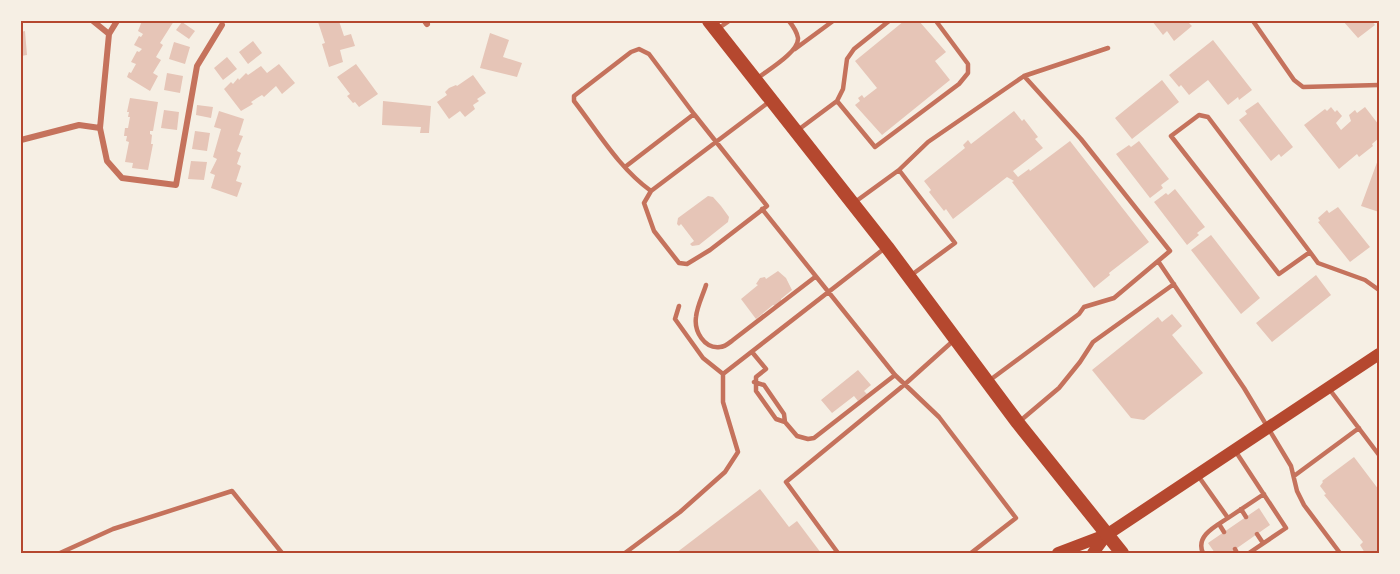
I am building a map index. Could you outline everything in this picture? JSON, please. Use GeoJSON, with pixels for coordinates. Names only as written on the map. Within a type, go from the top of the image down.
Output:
{"type":"FeatureCollection","features":[{"type":"Feature","properties":{"kind":"main road"},"geometry":{"type":"LineString","coordinates":[[713,25],[887,247],[1018,423],[1122,553]]}},
{"type":"Feature","properties":{"kind":"main road"},"geometry":{"type":"LineString","coordinates":[[1058,553],[1108,534],[1379,354]]}},
{"type":"Feature","properties":{"kind":"main road"},"geometry":{"type":"LineString","coordinates":[[1093,553],[1108,534]]}},
{"type":"Feature","properties":{"kind":"street"},"geometry":{"type":"LineString","coordinates":[[93,21],[109,34]]}},
{"type":"Feature","properties":{"kind":"street"},"geometry":{"type":"LineString","coordinates":[[117,21],[109,34],[100,128],[107,161],[122,178],[176,185],[197,66],[222,25]]}},
{"type":"Feature","properties":{"kind":"street"},"geometry":{"type":"LineString","coordinates":[[21,140],[79,126],[100,128]]}},
{"type":"Feature","properties":{"kind":"lane"},"geometry":{"type":"LineString","coordinates":[[713,25],[729,21]]}},
{"type":"Feature","properties":{"kind":"lane"},"geometry":{"type":"LineString","coordinates":[[789,21],[796,31],[798,41],[795,49]]}},
{"type":"Feature","properties":{"kind":"lane"},"geometry":{"type":"LineString","coordinates":[[756,80],[834,21]]}},
{"type":"Feature","properties":{"kind":"lane"},"geometry":{"type":"LineString","coordinates":[[796,132],[837,101],[843,89],[847,59],[850,54],[889,21]]}},
{"type":"Feature","properties":{"kind":"lane"},"geometry":{"type":"LineString","coordinates":[[837,101],[875,147],[959,84],[968,73],[968,64],[936,21]]}},
{"type":"Feature","properties":{"kind":"lane"},"geometry":{"type":"LineString","coordinates":[[1253,21],[1294,80],[1303,87],[1379,85]]}},
{"type":"Feature","properties":{"kind":"lane"},"geometry":{"type":"LineString","coordinates":[[853,204],[899,170],[928,142],[1024,76],[1108,48]]}},
{"type":"Feature","properties":{"kind":"lane"},"geometry":{"type":"LineString","coordinates":[[651,190],[633,178],[574,101],[574,96],[631,52],[639,49],[649,54],[715,143],[767,206],[710,250],[687,264],[679,263],[654,231],[644,203],[651,190],[715,143],[772,100]]}},
{"type":"Feature","properties":{"kind":"lane"},"geometry":{"type":"LineString","coordinates":[[988,382],[1079,314],[1084,307],[1114,298],[1170,251],[1081,139],[1024,76]]}},
{"type":"Feature","properties":{"kind":"lane"},"geometry":{"type":"LineString","coordinates":[[625,167],[694,114]]}},
{"type":"Feature","properties":{"kind":"lane"},"geometry":{"type":"LineString","coordinates":[[1310,252],[1279,274],[1170,136],[1199,115],[1208,117],[1318,262],[1365,280],[1379,290]]}},
{"type":"Feature","properties":{"kind":"lane"},"geometry":{"type":"LineString","coordinates":[[899,170],[955,243],[909,277]]}},
{"type":"Feature","properties":{"kind":"lane"},"geometry":{"type":"LineString","coordinates":[[762,209],[895,375],[939,417],[1016,518],[971,553]]}},
{"type":"Feature","properties":{"kind":"lane"},"geometry":{"type":"LineString","coordinates":[[723,374],[887,247]]}},
{"type":"Feature","properties":{"kind":"lane"},"geometry":{"type":"LineString","coordinates":[[1158,261],[1244,388],[1291,466],[1297,491],[1304,505],[1340,553]]}},
{"type":"Feature","properties":{"kind":"lane"},"geometry":{"type":"LineString","coordinates":[[706,285],[697,312],[696,326],[704,342],[713,347],[720,347],[733,340],[815,277]]}},
{"type":"Feature","properties":{"kind":"lane"},"geometry":{"type":"LineString","coordinates":[[1018,423],[1059,388],[1093,342],[1174,284]]}},
{"type":"Feature","properties":{"kind":"lane"},"geometry":{"type":"LineString","coordinates":[[679,306],[675,319],[703,358],[723,374]]}},
{"type":"Feature","properties":{"kind":"lane"},"geometry":{"type":"LineString","coordinates":[[838,553],[786,482],[956,339]]}},
{"type":"Feature","properties":{"kind":"lane"},"geometry":{"type":"LineString","coordinates":[[752,352],[766,369],[756,377],[754,382],[756,391],[776,419],[785,422],[802,439],[814,438],[895,375]]}},
{"type":"Feature","properties":{"kind":"lane"},"geometry":{"type":"LineString","coordinates":[[625,553],[680,512],[725,472],[738,452],[723,402],[723,374]]}},
{"type":"Feature","properties":{"kind":"lane"},"geometry":{"type":"LineString","coordinates":[[754,382],[764,385],[784,414],[785,422]]}},
{"type":"Feature","properties":{"kind":"lane"},"geometry":{"type":"LineString","coordinates":[[1328,387],[1379,455]]}},
{"type":"Feature","properties":{"kind":"lane"},"geometry":{"type":"LineString","coordinates":[[1294,476],[1359,428]]}},
{"type":"Feature","properties":{"kind":"lane"},"geometry":{"type":"LineString","coordinates":[[1235,450],[1286,528],[1249,553]]}},
{"type":"Feature","properties":{"kind":"lane"},"geometry":{"type":"LineString","coordinates":[[1197,474],[1228,518]]}},
{"type":"Feature","properties":{"kind":"lane"},"geometry":{"type":"LineString","coordinates":[[60,553],[113,529],[232,491],[282,553]]}},
{"type":"Feature","properties":{"kind":"lane"},"geometry":{"type":"LineString","coordinates":[[1203,553],[1201,541],[1205,535],[1264,494]]}},
{"type":"Feature","properties":{"kind":"lane"},"geometry":{"type":"LineString","coordinates":[[1241,509],[1246,517]]}},
{"type":"Feature","properties":{"kind":"lane"},"geometry":{"type":"LineString","coordinates":[[1219,524],[1224,532]]}},
{"type":"Feature","properties":{"kind":"lane"},"geometry":{"type":"LineString","coordinates":[[1257,534],[1263,543]]}},
{"type":"Feature","properties":{"kind":"building"},"geometry":{"type":"Polygon","coordinates":[[[142,21],[174,21],[160,43],[163,45],[156,57],[161,60],[153,73],[158,76],[150,91],[127,77],[136,64],[131,62],[137,51],[142,49],[134,45],[139,36],[143,34],[138,31],[142,21]]]}},
{"type":"Feature","properties":{"kind":"building"},"geometry":{"type":"Polygon","coordinates":[[[339,21],[344,36],[351,34],[355,46],[340,50],[343,62],[329,67],[322,44],[325,43],[318,22],[339,21]]]}},
{"type":"Feature","properties":{"kind":"building"},"geometry":{"type":"Polygon","coordinates":[[[904,21],[919,21],[946,52],[935,61],[950,80],[882,135],[855,105],[860,101],[858,98],[862,95],[864,98],[877,88],[855,61],[904,21]]]}},
{"type":"Feature","properties":{"kind":"building"},"geometry":{"type":"Polygon","coordinates":[[[1152,21],[1187,21],[1192,26],[1174,41],[1167,31],[1163,35],[1152,21]]]}},
{"type":"Feature","properties":{"kind":"building"},"geometry":{"type":"Polygon","coordinates":[[[1343,21],[1372,21],[1375,25],[1358,38],[1343,21]]]}},
{"type":"Feature","properties":{"kind":"building"},"geometry":{"type":"Polygon","coordinates":[[[182,22],[195,31],[189,39],[176,30],[182,22]]]}},
{"type":"Feature","properties":{"kind":"building"},"geometry":{"type":"Polygon","coordinates":[[[25,31],[27,55],[21,56],[21,32],[25,31]]]}},
{"type":"Feature","properties":{"kind":"building"},"geometry":{"type":"Polygon","coordinates":[[[490,33],[509,40],[503,57],[522,63],[517,77],[480,68],[490,33]]]}},
{"type":"Feature","properties":{"kind":"building"},"geometry":{"type":"Polygon","coordinates":[[[1213,40],[1252,90],[1228,105],[1208,80],[1189,95],[1169,75],[1213,40]]]}},
{"type":"Feature","properties":{"kind":"building"},"geometry":{"type":"Polygon","coordinates":[[[253,41],[262,53],[248,64],[239,52],[253,41]]]}},
{"type":"Feature","properties":{"kind":"building"},"geometry":{"type":"Polygon","coordinates":[[[174,42],[190,47],[185,64],[169,59],[174,42]]]}},
{"type":"Feature","properties":{"kind":"building"},"geometry":{"type":"Polygon","coordinates":[[[227,57],[237,69],[223,80],[214,68],[227,57]]]}},
{"type":"Feature","properties":{"kind":"building"},"geometry":{"type":"Polygon","coordinates":[[[279,64],[295,83],[282,94],[276,86],[264,97],[262,95],[257,98],[251,102],[253,104],[241,111],[224,89],[231,82],[233,84],[238,78],[239,80],[246,73],[248,75],[261,66],[267,73],[279,64]]]}},
{"type":"Feature","properties":{"kind":"building"},"geometry":{"type":"Polygon","coordinates":[[[356,64],[378,94],[359,107],[347,96],[350,94],[337,77],[356,64]]]}},
{"type":"Feature","properties":{"kind":"building"},"geometry":{"type":"Polygon","coordinates":[[[167,73],[183,76],[180,93],[164,90],[167,73]]]}},
{"type":"Feature","properties":{"kind":"building"},"geometry":{"type":"Polygon","coordinates":[[[473,75],[486,93],[477,99],[479,101],[473,105],[475,109],[465,117],[460,111],[449,119],[437,102],[447,95],[445,92],[449,88],[457,86],[473,75]]]}},
{"type":"Feature","properties":{"kind":"building"},"geometry":{"type":"Polygon","coordinates":[[[1162,80],[1179,102],[1132,139],[1115,118],[1162,80]]]}},
{"type":"Feature","properties":{"kind":"building"},"geometry":{"type":"Polygon","coordinates":[[[130,98],[158,102],[153,131],[150,131],[151,144],[153,144],[148,170],[132,168],[133,163],[125,162],[129,142],[126,141],[127,136],[124,136],[130,117],[127,112],[130,98]]]}},
{"type":"Feature","properties":{"kind":"building"},"geometry":{"type":"Polygon","coordinates":[[[383,101],[431,106],[429,133],[420,133],[421,127],[382,125],[383,101]]]}},
{"type":"Feature","properties":{"kind":"building"},"geometry":{"type":"Polygon","coordinates":[[[1258,102],[1293,147],[1281,157],[1279,154],[1271,161],[1239,120],[1247,114],[1245,111],[1258,102]]]}},
{"type":"Feature","properties":{"kind":"building"},"geometry":{"type":"Polygon","coordinates":[[[197,105],[213,107],[211,118],[196,115],[197,105]]]}},
{"type":"Feature","properties":{"kind":"building"},"geometry":{"type":"Polygon","coordinates":[[[1331,107],[1342,116],[1336,123],[1341,130],[1351,121],[1349,115],[1365,107],[1379,125],[1379,138],[1372,144],[1373,146],[1359,157],[1357,154],[1339,169],[1304,125],[1331,107]]]}},
{"type":"Feature","properties":{"kind":"building"},"geometry":{"type":"Polygon","coordinates":[[[164,110],[179,112],[177,130],[161,128],[164,110]]]}},
{"type":"Feature","properties":{"kind":"building"},"geometry":{"type":"Polygon","coordinates":[[[219,111],[244,119],[239,135],[243,136],[237,151],[241,153],[237,164],[241,166],[236,181],[242,183],[237,197],[211,188],[215,175],[210,173],[217,159],[213,157],[221,129],[214,127],[219,111]]]}},
{"type":"Feature","properties":{"kind":"building"},"geometry":{"type":"Polygon","coordinates":[[[1014,111],[1022,121],[1024,119],[1038,137],[1035,139],[1043,148],[1013,171],[1018,177],[1029,169],[1030,171],[1070,141],[1149,242],[1109,273],[1110,275],[1094,288],[1012,182],[1014,181],[1007,177],[953,219],[929,192],[931,190],[924,181],[965,148],[963,145],[968,140],[971,144],[1014,111]]]}},
{"type":"Feature","properties":{"kind":"building"},"geometry":{"type":"Polygon","coordinates":[[[195,131],[210,133],[207,151],[192,149],[195,131]]]}},
{"type":"Feature","properties":{"kind":"building"},"geometry":{"type":"Polygon","coordinates":[[[1139,141],[1169,179],[1161,185],[1163,188],[1150,198],[1116,154],[1139,141]]]}},
{"type":"Feature","properties":{"kind":"building"},"geometry":{"type":"Polygon","coordinates":[[[1379,157],[1379,212],[1361,206],[1379,157]]]}},
{"type":"Feature","properties":{"kind":"building"},"geometry":{"type":"Polygon","coordinates":[[[191,161],[207,162],[204,180],[188,179],[191,161]]]}},
{"type":"Feature","properties":{"kind":"building"},"geometry":{"type":"Polygon","coordinates":[[[1175,189],[1205,227],[1187,245],[1154,202],[1175,189]]]}},
{"type":"Feature","properties":{"kind":"building"},"geometry":{"type":"Polygon","coordinates":[[[708,196],[713,197],[721,206],[729,217],[728,222],[699,245],[692,246],[690,244],[694,241],[681,224],[679,226],[677,224],[678,218],[708,196]]]}},
{"type":"Feature","properties":{"kind":"building"},"geometry":{"type":"Polygon","coordinates":[[[1338,207],[1370,247],[1350,262],[1318,222],[1320,221],[1318,218],[1327,210],[1329,213],[1338,207]]]}},
{"type":"Feature","properties":{"kind":"building"},"geometry":{"type":"Polygon","coordinates":[[[1211,235],[1260,298],[1241,314],[1191,250],[1211,235]]]}},
{"type":"Feature","properties":{"kind":"building"},"geometry":{"type":"Polygon","coordinates":[[[778,271],[786,278],[792,290],[781,299],[781,302],[776,306],[773,305],[756,319],[741,299],[758,285],[756,284],[760,278],[765,277],[766,279],[778,271]]]}},
{"type":"Feature","properties":{"kind":"building"},"geometry":{"type":"Polygon","coordinates":[[[1316,275],[1331,295],[1272,342],[1256,323],[1316,275]]]}},
{"type":"Feature","properties":{"kind":"building"},"geometry":{"type":"Polygon","coordinates":[[[1172,314],[1182,326],[1172,335],[1203,373],[1144,420],[1131,418],[1092,370],[1158,317],[1162,322],[1172,314]]]}},
{"type":"Feature","properties":{"kind":"building"},"geometry":{"type":"Polygon","coordinates":[[[858,370],[871,385],[864,391],[867,394],[858,401],[854,396],[832,413],[821,400],[858,370]]]}},
{"type":"Feature","properties":{"kind":"building"},"geometry":{"type":"Polygon","coordinates":[[[1354,457],[1379,490],[1379,553],[1365,553],[1360,545],[1363,542],[1324,495],[1326,494],[1320,486],[1322,481],[1354,457]]]}},
{"type":"Feature","properties":{"kind":"building"},"geometry":{"type":"Polygon","coordinates":[[[760,489],[789,527],[797,521],[821,553],[676,553],[760,489]]]}},
{"type":"Feature","properties":{"kind":"building"},"geometry":{"type":"Polygon","coordinates":[[[1259,508],[1270,525],[1230,553],[1215,553],[1208,543],[1259,508]]]}}]}
